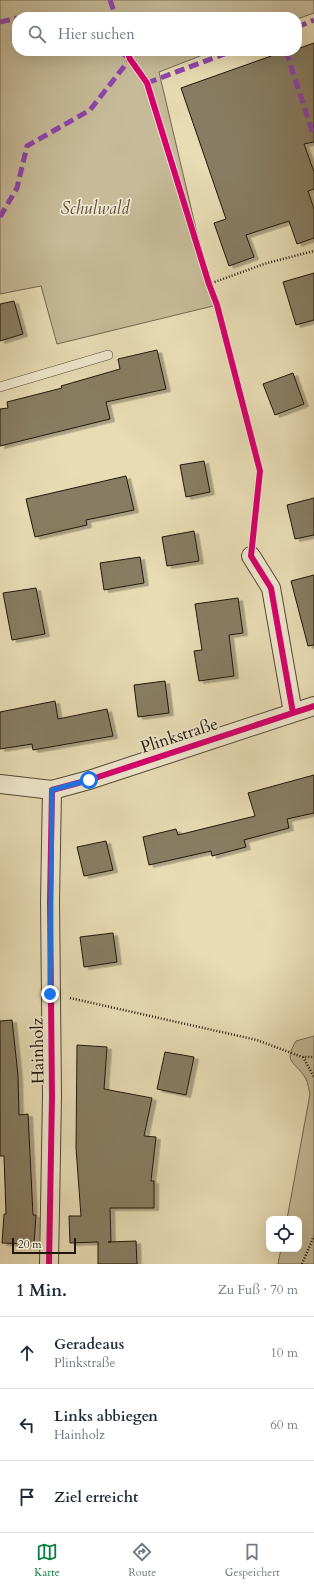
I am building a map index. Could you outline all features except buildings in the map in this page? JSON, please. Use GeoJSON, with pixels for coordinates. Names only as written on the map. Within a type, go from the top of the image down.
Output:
{"type":"FeatureCollection","features":[{"type":"Feature","properties":{"kind":"street"},"geometry":{"type":"LineString","coordinates":[[251,556],[271,588],[293,713]]}},
{"type":"Feature","properties":{"kind":"street","name":"Plinkstraße"},"geometry":{"type":"LineString","coordinates":[[0,784],[52,790],[89,780],[314,706]]}},
{"type":"Feature","properties":{"kind":"street","name":"Hainholz"},"geometry":{"type":"LineString","coordinates":[[49,1264],[52,1096],[50,994],[52,790]]}},
{"type":"Feature","properties":{"kind":"lane"},"geometry":{"type":"LineString","coordinates":[[0,386],[108,355]]}},
{"type":"Feature","properties":{"kind":"path"},"geometry":{"type":"LineString","coordinates":[[209,284],[267,263],[314,251]]}},
{"type":"Feature","properties":{"kind":"path"},"geometry":{"type":"LineString","coordinates":[[50,994],[257,1040],[302,1057],[314,1057]]}},
{"type":"Feature","properties":{"kind":"path"},"geometry":{"type":"LineString","coordinates":[[302,1057],[314,1078]]}},
{"type":"Feature","properties":{"kind":"path"},"geometry":{"type":"LineString","coordinates":[[302,1264],[314,1236]]}},
{"type":"Feature","properties":{"kind":"green space","name":"Schulwald"},"geometry":{"type":"Polygon","coordinates":[[[0,0],[314,0],[314,13],[302,17],[302,12],[12,12],[12,56],[200,56],[159,72],[209,284],[217,305],[57,344],[41,286],[0,294],[0,0]]]}},
{"type":"Feature","properties":{"kind":"green space"},"geometry":{"type":"Polygon","coordinates":[[[314,1036],[314,1264],[278,1264],[280,1252],[302,1252],[302,1216],[288,1216],[310,1094],[306,1079],[290,1058],[292,1048],[296,1041],[314,1036]]]}},
{"type":"Feature","properties":{"kind":"marked path"},"geometry":{"type":"LineString","coordinates":[[110,0],[114,12]]}},
{"type":"Feature","properties":{"kind":"marked path"},"geometry":{"type":"LineString","coordinates":[[0,22],[12,19]]}},
{"type":"Feature","properties":{"kind":"marked path"},"geometry":{"type":"LineString","coordinates":[[302,25],[314,20]]}},
{"type":"Feature","properties":{"kind":"marked path"},"geometry":{"type":"LineString","coordinates":[[147,83],[219,56]]}},
{"type":"Feature","properties":{"kind":"marked path"},"geometry":{"type":"LineString","coordinates":[[288,56],[314,137]]}},
{"type":"Feature","properties":{"kind":"marked path"},"geometry":{"type":"LineString","coordinates":[[0,217],[17,188],[27,146],[90,110],[130,59]]}},
{"type":"Feature","properties":{"kind":"cycle path"},"geometry":{"type":"LineString","coordinates":[[129,56],[147,83],[209,284],[217,305],[260,471],[251,556],[271,588],[293,713]]}},
{"type":"Feature","properties":{"kind":"cycle path"},"geometry":{"type":"LineString","coordinates":[[49,1264],[52,1096],[50,901],[52,790],[89,780],[314,706]]}},
{"type":"Feature","properties":{"kind":"route"},"geometry":{"type":"LineString","coordinates":[[50,994],[52,790],[89,780]]}}]}
